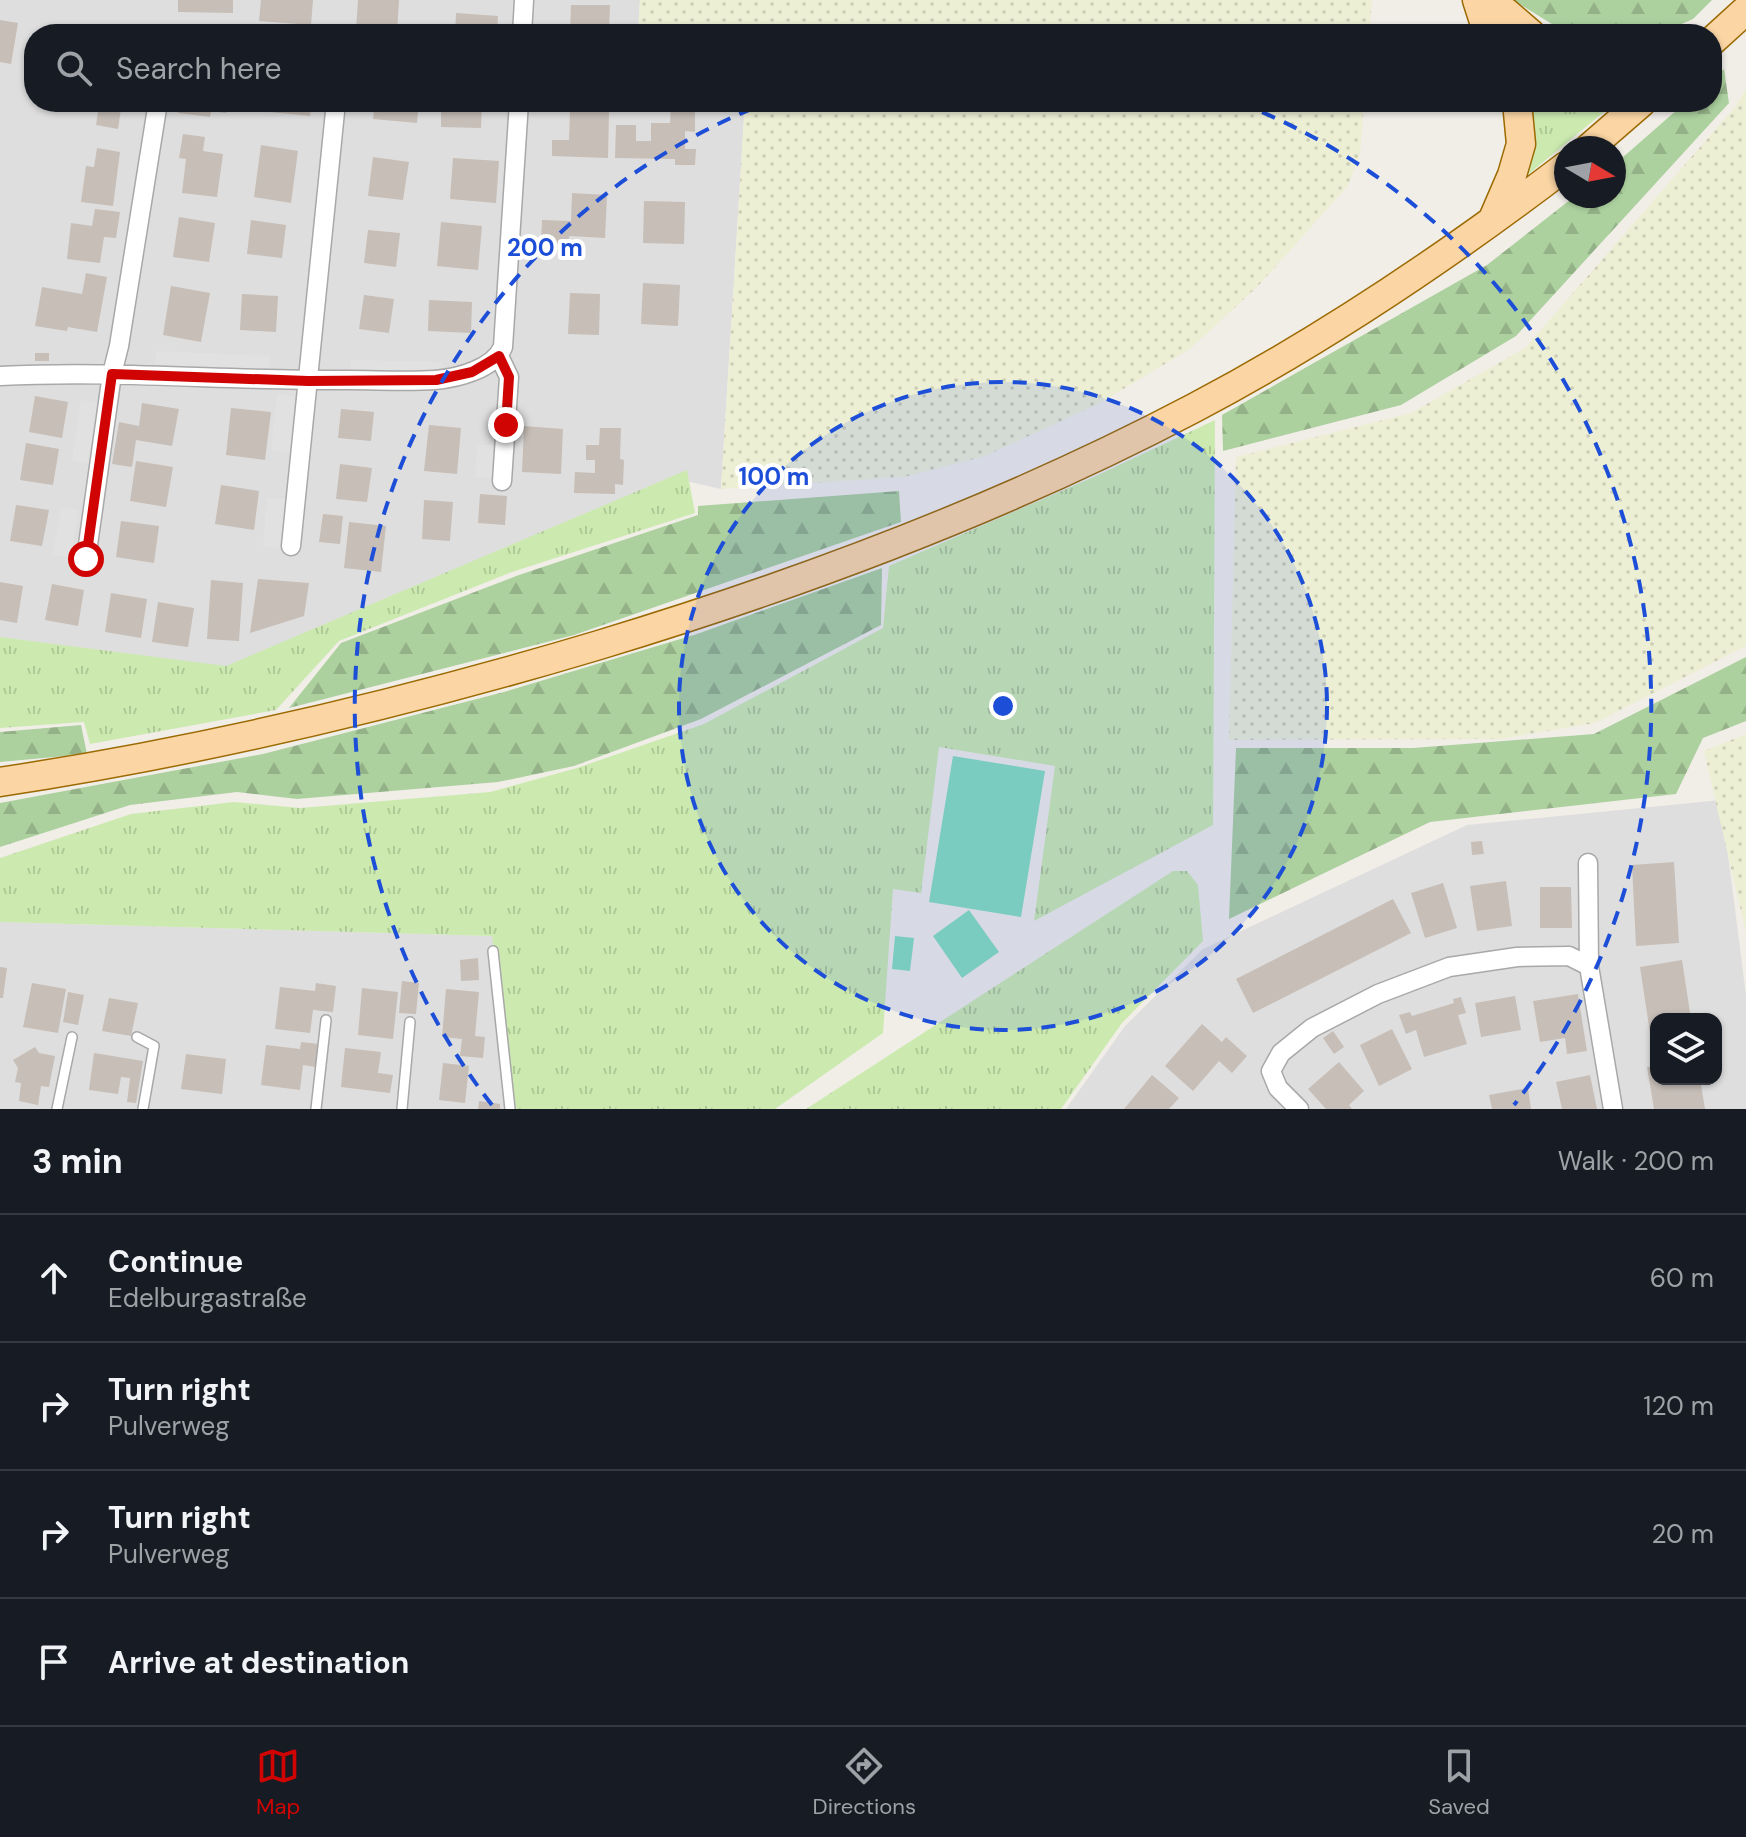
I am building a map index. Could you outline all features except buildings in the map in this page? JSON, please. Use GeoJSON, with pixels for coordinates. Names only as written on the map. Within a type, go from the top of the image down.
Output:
{"type":"FeatureCollection","features":[{"type":"Feature","properties":{"kind":"main road"},"geometry":{"type":"LineString","coordinates":[[1477,0],[1485,24]]}},
{"type":"Feature","properties":{"kind":"main road"},"geometry":{"type":"LineString","coordinates":[[1497,0],[1502,9],[1519,24]]}},
{"type":"Feature","properties":{"kind":"main road"},"geometry":{"type":"LineString","coordinates":[[1491,223],[1512,175],[1521,144],[1518,112]]}},
{"type":"Feature","properties":{"kind":"main road"},"geometry":{"type":"LineString","coordinates":[[1603,136],[1630,112]]}},
{"type":"Feature","properties":{"kind":"main road"},"geometry":{"type":"LineString","coordinates":[[0,782],[256,736],[380,707],[519,669],[722,607],[941,527],[1086,463],[1195,408],[1324,334],[1491,223],[1554,175]]}},
{"type":"Feature","properties":{"kind":"street"},"geometry":{"type":"LineString","coordinates":[[523,24],[524,0]]}},
{"type":"Feature","properties":{"kind":"street"},"geometry":{"type":"LineString","coordinates":[[86,559],[112,374],[156,112]]}},
{"type":"Feature","properties":{"kind":"street"},"geometry":{"type":"LineString","coordinates":[[291,546],[335,112]]}},
{"type":"Feature","properties":{"kind":"street"},"geometry":{"type":"LineString","coordinates":[[0,376],[112,374],[308,381],[436,380],[472,372],[499,356],[503,347],[518,112]]}},
{"type":"Feature","properties":{"kind":"street"},"geometry":{"type":"LineString","coordinates":[[499,356],[509,377],[502,481]]}},
{"type":"Feature","properties":{"kind":"street"},"geometry":{"type":"LineString","coordinates":[[1588,863],[1589,966],[1613,1109]]}},
{"type":"Feature","properties":{"kind":"street"},"geometry":{"type":"LineString","coordinates":[[1299,1109],[1278,1088],[1271,1071],[1281,1053],[1312,1028],[1378,994],[1449,967],[1517,957],[1569,956],[1589,966]]}},
{"type":"Feature","properties":{"kind":"lane"},"geometry":{"type":"LineString","coordinates":[[493,951],[510,1109]]}},
{"type":"Feature","properties":{"kind":"lane"},"geometry":{"type":"LineString","coordinates":[[316,1109],[326,1020]]}},
{"type":"Feature","properties":{"kind":"lane"},"geometry":{"type":"LineString","coordinates":[[402,1109],[410,1022]]}},
{"type":"Feature","properties":{"kind":"lane"},"geometry":{"type":"LineString","coordinates":[[57,1109],[72,1037]]}},
{"type":"Feature","properties":{"kind":"lane"},"geometry":{"type":"LineString","coordinates":[[137,1037],[154,1046],[143,1109]]}},
{"type":"Feature","properties":{"kind":"shaded area"},"geometry":{"type":"Polygon","coordinates":[[[0,0],[640,0],[639,24],[24,24],[24,112],[744,112],[721,489],[677,479],[227,670],[0,704],[0,0]]]}},
{"type":"Feature","properties":{"kind":"shaded area"},"geometry":{"type":"Polygon","coordinates":[[[156,351],[270,356],[269,370],[155,366],[156,351]]]}},
{"type":"Feature","properties":{"kind":"shaded area"},"geometry":{"type":"Polygon","coordinates":[[[351,360],[443,362],[442,373],[350,371],[351,360]]]}},
{"type":"Feature","properties":{"kind":"shaded area"},"geometry":{"type":"Polygon","coordinates":[[[277,394],[297,396],[291,452],[271,450],[277,394]]]}},
{"type":"Feature","properties":{"kind":"shaded area"},"geometry":{"type":"Polygon","coordinates":[[[81,400],[99,403],[89,464],[72,461],[81,400]]]}},
{"type":"Feature","properties":{"kind":"shaded area"},"geometry":{"type":"Polygon","coordinates":[[[477,445],[494,445],[494,478],[475,478],[477,445]]]}},
{"type":"Feature","properties":{"kind":"shaded area"},"geometry":{"type":"Polygon","coordinates":[[[267,498],[286,499],[282,548],[263,547],[267,498]]]}},
{"type":"Feature","properties":{"kind":"shaded area"},"geometry":{"type":"Polygon","coordinates":[[[61,507],[79,510],[70,558],[53,555],[61,507]]]}},
{"type":"Feature","properties":{"kind":"shaded area"},"geometry":{"type":"Polygon","coordinates":[[[1721,800],[1746,995],[1746,1109],[1066,1109],[1125,1026],[1203,949],[1467,825],[1721,800]]]}},
{"type":"Feature","properties":{"kind":"shaded area"},"geometry":{"type":"Polygon","coordinates":[[[0,922],[493,936],[516,1109],[0,1109],[0,922]]]}},
{"type":"Feature","properties":{"kind":"green space"},"geometry":{"type":"Polygon","coordinates":[[[640,0],[1372,0],[1370,24],[639,24],[640,0]]]}},
{"type":"Feature","properties":{"kind":"green space"},"geometry":{"type":"Polygon","coordinates":[[[1513,0],[1712,0],[1693,19],[1682,24],[1552,24],[1513,0]]]}},
{"type":"Feature","properties":{"kind":"green space"},"geometry":{"type":"Polygon","coordinates":[[[1724,69],[1729,103],[1722,111],[1722,71],[1724,69]]]}},
{"type":"Feature","properties":{"kind":"green space"},"geometry":{"type":"Polygon","coordinates":[[[1746,89],[1746,646],[1595,723],[1501,739],[1229,740],[1236,457],[1411,413],[1525,348],[1735,107],[1746,89]]]}},
{"type":"Feature","properties":{"kind":"green space"},"geometry":{"type":"Polygon","coordinates":[[[744,112],[1363,112],[1360,155],[1348,186],[1258,286],[1190,349],[1098,404],[985,456],[904,477],[721,489],[744,112]]]}},
{"type":"Feature","properties":{"kind":"green space"},"geometry":{"type":"Polygon","coordinates":[[[1524,112],[1604,112],[1575,136],[1554,136],[1554,153],[1525,177],[1524,112]]]}},
{"type":"Feature","properties":{"kind":"green space"},"geometry":{"type":"Polygon","coordinates":[[[1675,112],[1721,112],[1516,336],[1401,405],[1223,451],[1222,415],[1487,265],[1560,208],[1626,208],[1626,155],[1675,112]]]}},
{"type":"Feature","properties":{"kind":"green space"},"geometry":{"type":"Polygon","coordinates":[[[1215,420],[1213,825],[1034,921],[1055,766],[939,747],[921,893],[893,889],[883,1033],[775,1109],[516,1109],[492,936],[0,922],[0,858],[131,814],[234,802],[300,808],[490,792],[577,768],[704,724],[883,628],[889,566],[1096,476],[1215,420]]]}},
{"type":"Feature","properties":{"kind":"green space"},"geometry":{"type":"Polygon","coordinates":[[[687,470],[695,513],[512,572],[339,641],[276,710],[90,744],[84,722],[0,728],[0,637],[226,666],[687,470]]]}},
{"type":"Feature","properties":{"kind":"green space"},"geometry":{"type":"Polygon","coordinates":[[[899,491],[901,522],[574,635],[289,708],[341,643],[519,575],[698,515],[698,506],[899,491]]]}},
{"type":"Feature","properties":{"kind":"green space"},"geometry":{"type":"Polygon","coordinates":[[[882,568],[881,625],[701,719],[574,766],[498,782],[297,799],[237,792],[130,805],[0,847],[0,803],[263,754],[504,692],[697,634],[882,568]]]}},
{"type":"Feature","properties":{"kind":"green space"},"geometry":{"type":"Polygon","coordinates":[[[1746,657],[1746,721],[1703,738],[1676,794],[1430,822],[1229,919],[1236,748],[1413,748],[1594,734],[1746,657]]]}},
{"type":"Feature","properties":{"kind":"green space"},"geometry":{"type":"Polygon","coordinates":[[[81,725],[87,754],[0,762],[0,732],[81,725]]]}},
{"type":"Feature","properties":{"kind":"green space"},"geometry":{"type":"Polygon","coordinates":[[[1746,734],[1746,933],[1704,751],[1746,734]]]}},
{"type":"Feature","properties":{"kind":"green space"},"geometry":{"type":"Polygon","coordinates":[[[953,756],[1045,771],[1021,917],[929,902],[953,756]]]}},
{"type":"Feature","properties":{"kind":"green space"},"geometry":{"type":"Polygon","coordinates":[[[1173,871],[1187,871],[1198,885],[1203,941],[1122,1023],[1061,1109],[806,1109],[1173,871]]]}},
{"type":"Feature","properties":{"kind":"green space"},"geometry":{"type":"Polygon","coordinates":[[[969,910],[999,952],[962,978],[933,936],[969,910]]]}},
{"type":"Feature","properties":{"kind":"green space"},"geometry":{"type":"Polygon","coordinates":[[[895,936],[914,938],[910,971],[892,969],[895,936]]]}},
{"type":"Feature","properties":{"kind":"route"},"geometry":{"type":"LineString","coordinates":[[86,559],[112,374],[308,381],[436,380],[472,372],[499,356],[509,377],[506,425]]}}]}
